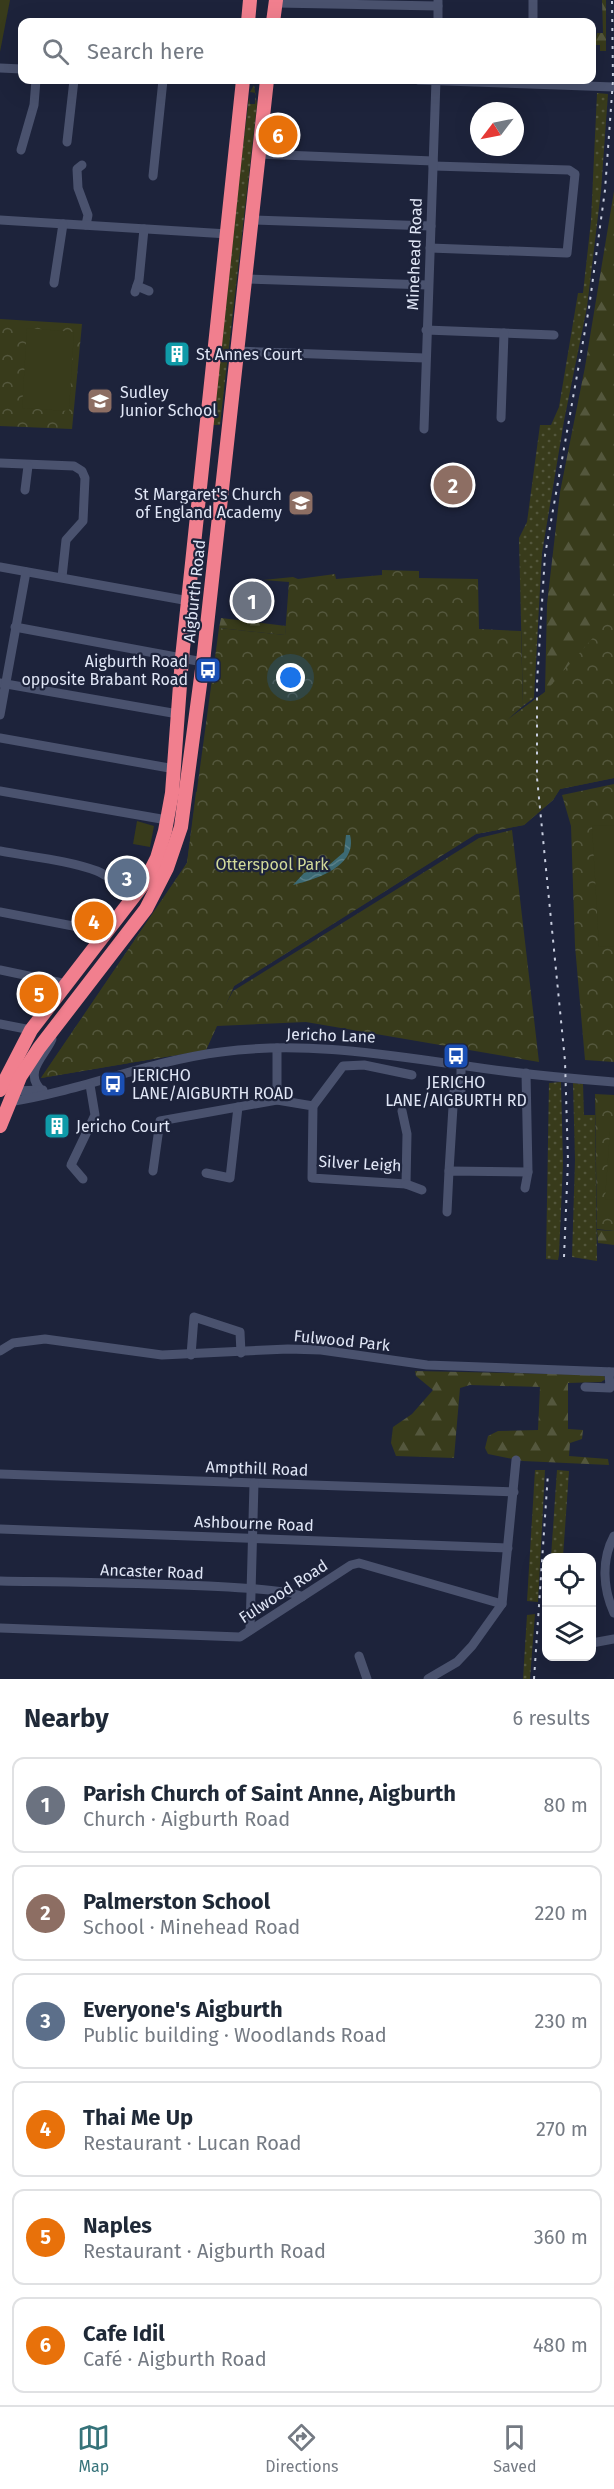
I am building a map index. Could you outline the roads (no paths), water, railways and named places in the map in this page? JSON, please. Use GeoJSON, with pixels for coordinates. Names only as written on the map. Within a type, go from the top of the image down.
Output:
{"type":"FeatureCollection","features":[{"type":"Feature","properties":{"kind":"highway"},"geometry":{"type":"LineString","coordinates":[[248,18],[250,0]]}},
{"type":"Feature","properties":{"kind":"highway"},"geometry":{"type":"LineString","coordinates":[[274,18],[276,2]]}},
{"type":"Feature","properties":{"kind":"highway","name":"Aigburth Road"},"geometry":{"type":"LineString","coordinates":[[0,1126],[8,1094],[31,1030],[107,935],[145,882],[157,858],[167,820],[243,84]]}},
{"type":"Feature","properties":{"kind":"highway","name":"Aigburth Road"},"geometry":{"type":"LineString","coordinates":[[8,1094],[39,1048],[140,917],[167,868],[185,804],[203,662],[267,84]]}},
{"type":"Feature","properties":{"kind":"street"},"geometry":{"type":"LineString","coordinates":[[533,0],[533,18]]}},
{"type":"Feature","properties":{"kind":"street"},"geometry":{"type":"LineString","coordinates":[[276,2],[438,3]]}},
{"type":"Feature","properties":{"kind":"street"},"geometry":{"type":"LineString","coordinates":[[0,68],[18,69]]}},
{"type":"Feature","properties":{"kind":"street"},"geometry":{"type":"LineString","coordinates":[[21,150],[34,105],[36,84]]}},
{"type":"Feature","properties":{"kind":"street"},"geometry":{"type":"LineString","coordinates":[[67,142],[74,84]]}},
{"type":"Feature","properties":{"kind":"street"},"geometry":{"type":"LineString","coordinates":[[153,176],[164,84]]}},
{"type":"Feature","properties":{"kind":"street","name":"Minehead Road"},"geometry":{"type":"LineString","coordinates":[[424,429],[436,84]]}},
{"type":"Feature","properties":{"kind":"street"},"geometry":{"type":"LineString","coordinates":[[559,84],[614,87]]}},
{"type":"Feature","properties":{"kind":"street"},"geometry":{"type":"LineString","coordinates":[[258,154],[569,170],[575,174],[567,253],[430,248]]}},
{"type":"Feature","properties":{"kind":"street"},"geometry":{"type":"LineString","coordinates":[[82,165],[77,169],[78,189],[88,215],[86,225]]}},
{"type":"Feature","properties":{"kind":"street"},"geometry":{"type":"LineString","coordinates":[[251,219],[431,226]]}},
{"type":"Feature","properties":{"kind":"street"},"geometry":{"type":"LineString","coordinates":[[0,220],[228,234]]}},
{"type":"Feature","properties":{"kind":"street"},"geometry":{"type":"LineString","coordinates":[[54,283],[63,224]]}},
{"type":"Feature","properties":{"kind":"street"},"geometry":{"type":"LineString","coordinates":[[144,229],[136,289],[149,291]]}},
{"type":"Feature","properties":{"kind":"street"},"geometry":{"type":"LineString","coordinates":[[245,279],[428,285]]}},
{"type":"Feature","properties":{"kind":"street"},"geometry":{"type":"LineString","coordinates":[[426,330],[554,334]]}},
{"type":"Feature","properties":{"kind":"street"},"geometry":{"type":"LineString","coordinates":[[501,418],[504,333]]}},
{"type":"Feature","properties":{"kind":"street"},"geometry":{"type":"LineString","coordinates":[[237,351],[425,358]]}},
{"type":"Feature","properties":{"kind":"street"},"geometry":{"type":"LineString","coordinates":[[0,463],[28,466],[34,463],[74,466],[82,471],[85,478],[82,521],[66,540],[62,578]]}},
{"type":"Feature","properties":{"kind":"street"},"geometry":{"type":"LineString","coordinates":[[25,490],[28,466]]}},
{"type":"Feature","properties":{"kind":"street"},"geometry":{"type":"LineString","coordinates":[[0,567],[189,601]]}},
{"type":"Feature","properties":{"kind":"street"},"geometry":{"type":"LineString","coordinates":[[0,715],[3,683],[26,572]]}},
{"type":"Feature","properties":{"kind":"street"},"geometry":{"type":"LineString","coordinates":[[15,627],[203,662]]}},
{"type":"Feature","properties":{"kind":"street"},"geometry":{"type":"LineString","coordinates":[[3,683],[178,714]]}},
{"type":"Feature","properties":{"kind":"street"},"geometry":{"type":"LineString","coordinates":[[0,738],[174,769]]}},
{"type":"Feature","properties":{"kind":"street"},"geometry":{"type":"LineString","coordinates":[[0,791],[167,820]]}},
{"type":"Feature","properties":{"kind":"street"},"geometry":{"type":"LineString","coordinates":[[0,851],[84,867],[120,884],[136,887],[145,882]]}},
{"type":"Feature","properties":{"kind":"street"},"geometry":{"type":"LineString","coordinates":[[120,884],[127,898],[127,908]]}},
{"type":"Feature","properties":{"kind":"street"},"geometry":{"type":"LineString","coordinates":[[0,912],[99,931],[107,935]]}},
{"type":"Feature","properties":{"kind":"street"},"geometry":{"type":"LineString","coordinates":[[0,970],[67,984]]}},
{"type":"Feature","properties":{"kind":"street"},"geometry":{"type":"LineString","coordinates":[[0,1024],[31,1030]]}},
{"type":"Feature","properties":{"kind":"street"},"geometry":{"type":"LineString","coordinates":[[40,1089],[34,1081],[34,1073],[56,1028]]}},
{"type":"Feature","properties":{"kind":"street"},"geometry":{"type":"LineString","coordinates":[[277,1048],[277,1100]]}},
{"type":"Feature","properties":{"kind":"street","name":"Jericho Lane"},"geometry":{"type":"LineString","coordinates":[[8,1094],[51,1093],[90,1085],[135,1069],[221,1052],[277,1048],[381,1052],[461,1065],[614,1082]]}},
{"type":"Feature","properties":{"kind":"street"},"geometry":{"type":"LineString","coordinates":[[153,1171],[160,1121],[277,1100],[313,1106],[343,1065],[364,1065],[412,1075]]}},
{"type":"Feature","properties":{"kind":"street"},"geometry":{"type":"LineString","coordinates":[[447,1212],[461,1091],[461,1065]]}},
{"type":"Feature","properties":{"kind":"street"},"geometry":{"type":"LineString","coordinates":[[525,1188],[528,1172],[526,1073]]}},
{"type":"Feature","properties":{"kind":"street"},"geometry":{"type":"LineString","coordinates":[[83,1179],[71,1165],[95,1115],[90,1085]]}},
{"type":"Feature","properties":{"kind":"street"},"geometry":{"type":"LineString","coordinates":[[8,1094],[40,1089],[51,1093]]}},
{"type":"Feature","properties":{"kind":"street","name":"Silver Leigh"},"geometry":{"type":"LineString","coordinates":[[313,1106],[312,1178],[406,1184],[407,1134],[402,1111]]}},
{"type":"Feature","properties":{"kind":"street"},"geometry":{"type":"LineString","coordinates":[[206,1173],[230,1178],[238,1107]]}},
{"type":"Feature","properties":{"kind":"street"},"geometry":{"type":"LineString","coordinates":[[450,1171],[528,1172]]}},
{"type":"Feature","properties":{"kind":"street"},"geometry":{"type":"LineString","coordinates":[[406,1184],[422,1190]]}},
{"type":"Feature","properties":{"kind":"street"},"geometry":{"type":"LineString","coordinates":[[191,1356],[194,1317],[240,1332],[241,1353]]}},
{"type":"Feature","properties":{"kind":"street","name":"Fulwood Park"},"geometry":{"type":"LineString","coordinates":[[0,1352],[13,1343],[45,1339],[153,1354],[191,1356],[288,1349],[321,1350],[427,1365],[611,1372]]}},
{"type":"Feature","properties":{"kind":"street"},"geometry":{"type":"LineString","coordinates":[[585,1387],[612,1388],[611,1372]]}},
{"type":"Feature","properties":{"kind":"street"},"geometry":{"type":"LineString","coordinates":[[434,1678],[457,1662],[472,1647],[502,1604],[516,1460]]}},
{"type":"Feature","properties":{"kind":"street","name":"Ampthill Road"},"geometry":{"type":"LineString","coordinates":[[0,1474],[514,1492]]}},
{"type":"Feature","properties":{"kind":"street"},"geometry":{"type":"LineString","coordinates":[[250,1630],[253,1589],[254,1483]]}},
{"type":"Feature","properties":{"kind":"street","name":"Ashbourne Road"},"geometry":{"type":"LineString","coordinates":[[0,1529],[508,1548]]}},
{"type":"Feature","properties":{"kind":"street"},"geometry":{"type":"LineString","coordinates":[[614,1536],[608,1553],[614,1613]]}},
{"type":"Feature","properties":{"kind":"street","name":"Fulwood Road"},"geometry":{"type":"LineString","coordinates":[[0,1628],[240,1637],[351,1565],[359,1563],[502,1604]]}},
{"type":"Feature","properties":{"kind":"street","name":"Ancaster Road"},"geometry":{"type":"LineString","coordinates":[[0,1581],[253,1589],[296,1592],[302,1597]]}},
{"type":"Feature","properties":{"kind":"street"},"geometry":{"type":"LineString","coordinates":[[596,1642],[614,1639]]}},
{"type":"Feature","properties":{"kind":"street"},"geometry":{"type":"LineString","coordinates":[[359,1656],[368,1679]]}},
{"type":"Feature","properties":{"kind":"water"},"geometry":{"type":"Polygon","coordinates":[[[346,835],[350,835],[351,846],[342,863],[324,875],[293,885],[304,873],[329,865],[344,852],[346,835]]]}},
{"type":"Feature","properties":{"kind":"railway"},"geometry":{"type":"LineString","coordinates":[[564,1257],[568,1161],[565,1061],[537,778],[537,683],[545,555],[589,308],[605,190],[613,80],[612,0]]}},
{"type":"Feature","properties":{"kind":"railway"},"geometry":{"type":"LineString","coordinates":[[534,1679],[548,1473]]}},
{"type":"Feature","properties":{"kind":"place","name":"Cafe Idil"},"geometry":{"type":"Point","coordinates":[278,135]}},
{"type":"Feature","properties":{"kind":"place","name":"St Annes Court"},"geometry":{"type":"Point","coordinates":[177,354]}},
{"type":"Feature","properties":{"kind":"place","name":"Sudley Junior School"},"geometry":{"type":"Point","coordinates":[100,401]}},
{"type":"Feature","properties":{"kind":"place","name":"Palmerston School"},"geometry":{"type":"Point","coordinates":[453,485]}},
{"type":"Feature","properties":{"kind":"place","name":"St Margaret's Church of England Academy"},"geometry":{"type":"Point","coordinates":[301,503]}},
{"type":"Feature","properties":{"kind":"place","name":"Parish Church of Saint Anne, Aigburth"},"geometry":{"type":"Point","coordinates":[252,601]}},
{"type":"Feature","properties":{"kind":"place","name":"Aigburth Road opposite Brabant Road"},"geometry":{"type":"Point","coordinates":[208,670]}},
{"type":"Feature","properties":{"kind":"place","name":"Everyone's Aigburth"},"geometry":{"type":"Point","coordinates":[127,878]}},
{"type":"Feature","properties":{"kind":"place","name":"Thai Me Up"},"geometry":{"type":"Point","coordinates":[94,921]}},
{"type":"Feature","properties":{"kind":"place","name":"Naples"},"geometry":{"type":"Point","coordinates":[39,994]}},
{"type":"Feature","properties":{"kind":"place","name":"JERICHO LANE/AIGBURTH RD"},"geometry":{"type":"Point","coordinates":[456,1056]}},
{"type":"Feature","properties":{"kind":"place","name":"JERICHO LANE/AIGBURTH ROAD"},"geometry":{"type":"Point","coordinates":[113,1084]}},
{"type":"Feature","properties":{"kind":"place","name":"Jericho Court"},"geometry":{"type":"Point","coordinates":[57,1126]}},
{"type":"Feature","properties":{"kind":"park label","name":"Otterspool Park"},"geometry":{"type":"Point","coordinates":[272,864]}}]}
